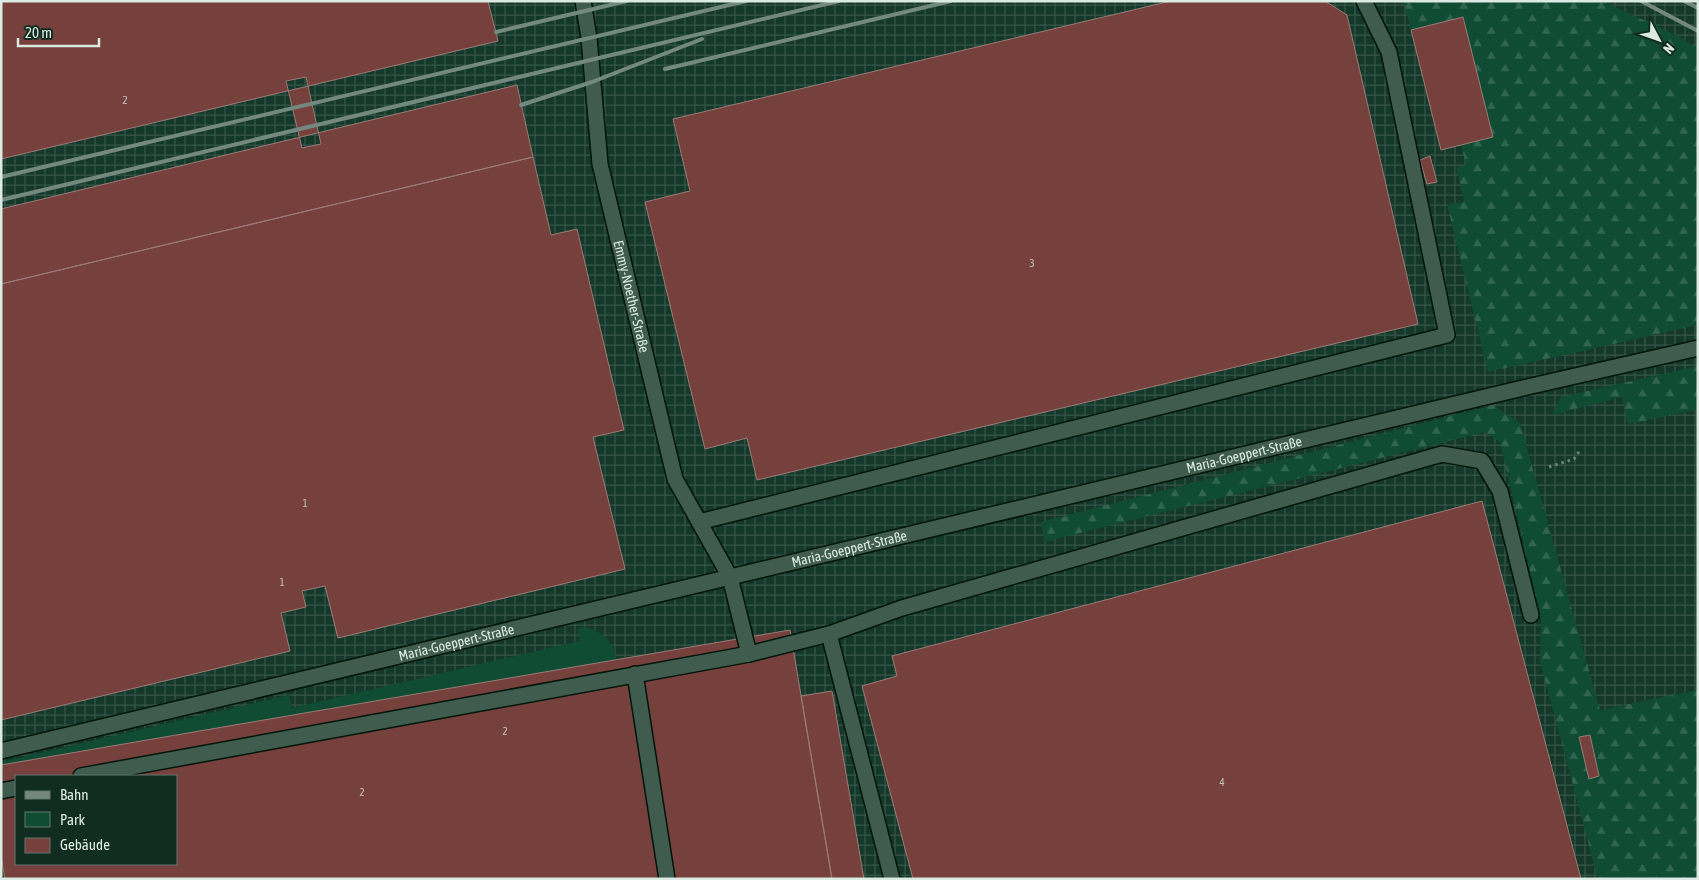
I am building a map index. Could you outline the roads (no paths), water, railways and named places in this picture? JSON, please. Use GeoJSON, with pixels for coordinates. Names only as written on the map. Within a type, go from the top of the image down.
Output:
{"type":"FeatureCollection","features":[{"type":"Feature","properties":{"kind":"lane","name":"Emmy-Noether-Straße"},"geometry":{"type":"LineString","coordinates":[[583,1],[589,38],[600,164],[675,479],[730,577],[749,654]]}},
{"type":"Feature","properties":{"kind":"lane"},"geometry":{"type":"LineString","coordinates":[[699,522],[1447,335],[1389,52],[1364,1]]}},
{"type":"Feature","properties":{"kind":"lane","name":"Maria-Goeppert-Straße"},"geometry":{"type":"LineString","coordinates":[[1,751],[1527,387],[1698,348]]}},
{"type":"Feature","properties":{"kind":"lane"},"geometry":{"type":"LineString","coordinates":[[85,775],[749,654],[829,634],[902,608],[1442,454],[1482,461],[1500,492],[1531,614]]}},
{"type":"Feature","properties":{"kind":"lane"},"geometry":{"type":"LineString","coordinates":[[829,634],[892,879]]}},
{"type":"Feature","properties":{"kind":"lane"},"geometry":{"type":"LineString","coordinates":[[635,674],[667,879]]}},
{"type":"Feature","properties":{"kind":"lane"},"geometry":{"type":"LineString","coordinates":[[1,791],[15,788]]}},
{"type":"Feature","properties":{"kind":"railway"},"geometry":{"type":"LineString","coordinates":[[496,32],[627,1]]}},
{"type":"Feature","properties":{"kind":"railway"},"geometry":{"type":"LineString","coordinates":[[1,177],[746,1]]}},
{"type":"Feature","properties":{"kind":"railway"},"geometry":{"type":"LineString","coordinates":[[1,200],[839,1]]}},
{"type":"Feature","properties":{"kind":"railway"},"geometry":{"type":"LineString","coordinates":[[665,69],[951,1]]}},
{"type":"Feature","properties":{"kind":"railway"},"geometry":{"type":"LineString","coordinates":[[1641,1],[1698,31]]}},
{"type":"Feature","properties":{"kind":"railway"},"geometry":{"type":"LineString","coordinates":[[1684,1],[1698,8]]}},
{"type":"Feature","properties":{"kind":"railway"},"geometry":{"type":"LineString","coordinates":[[521,105],[592,82],[702,39]]}}]}
